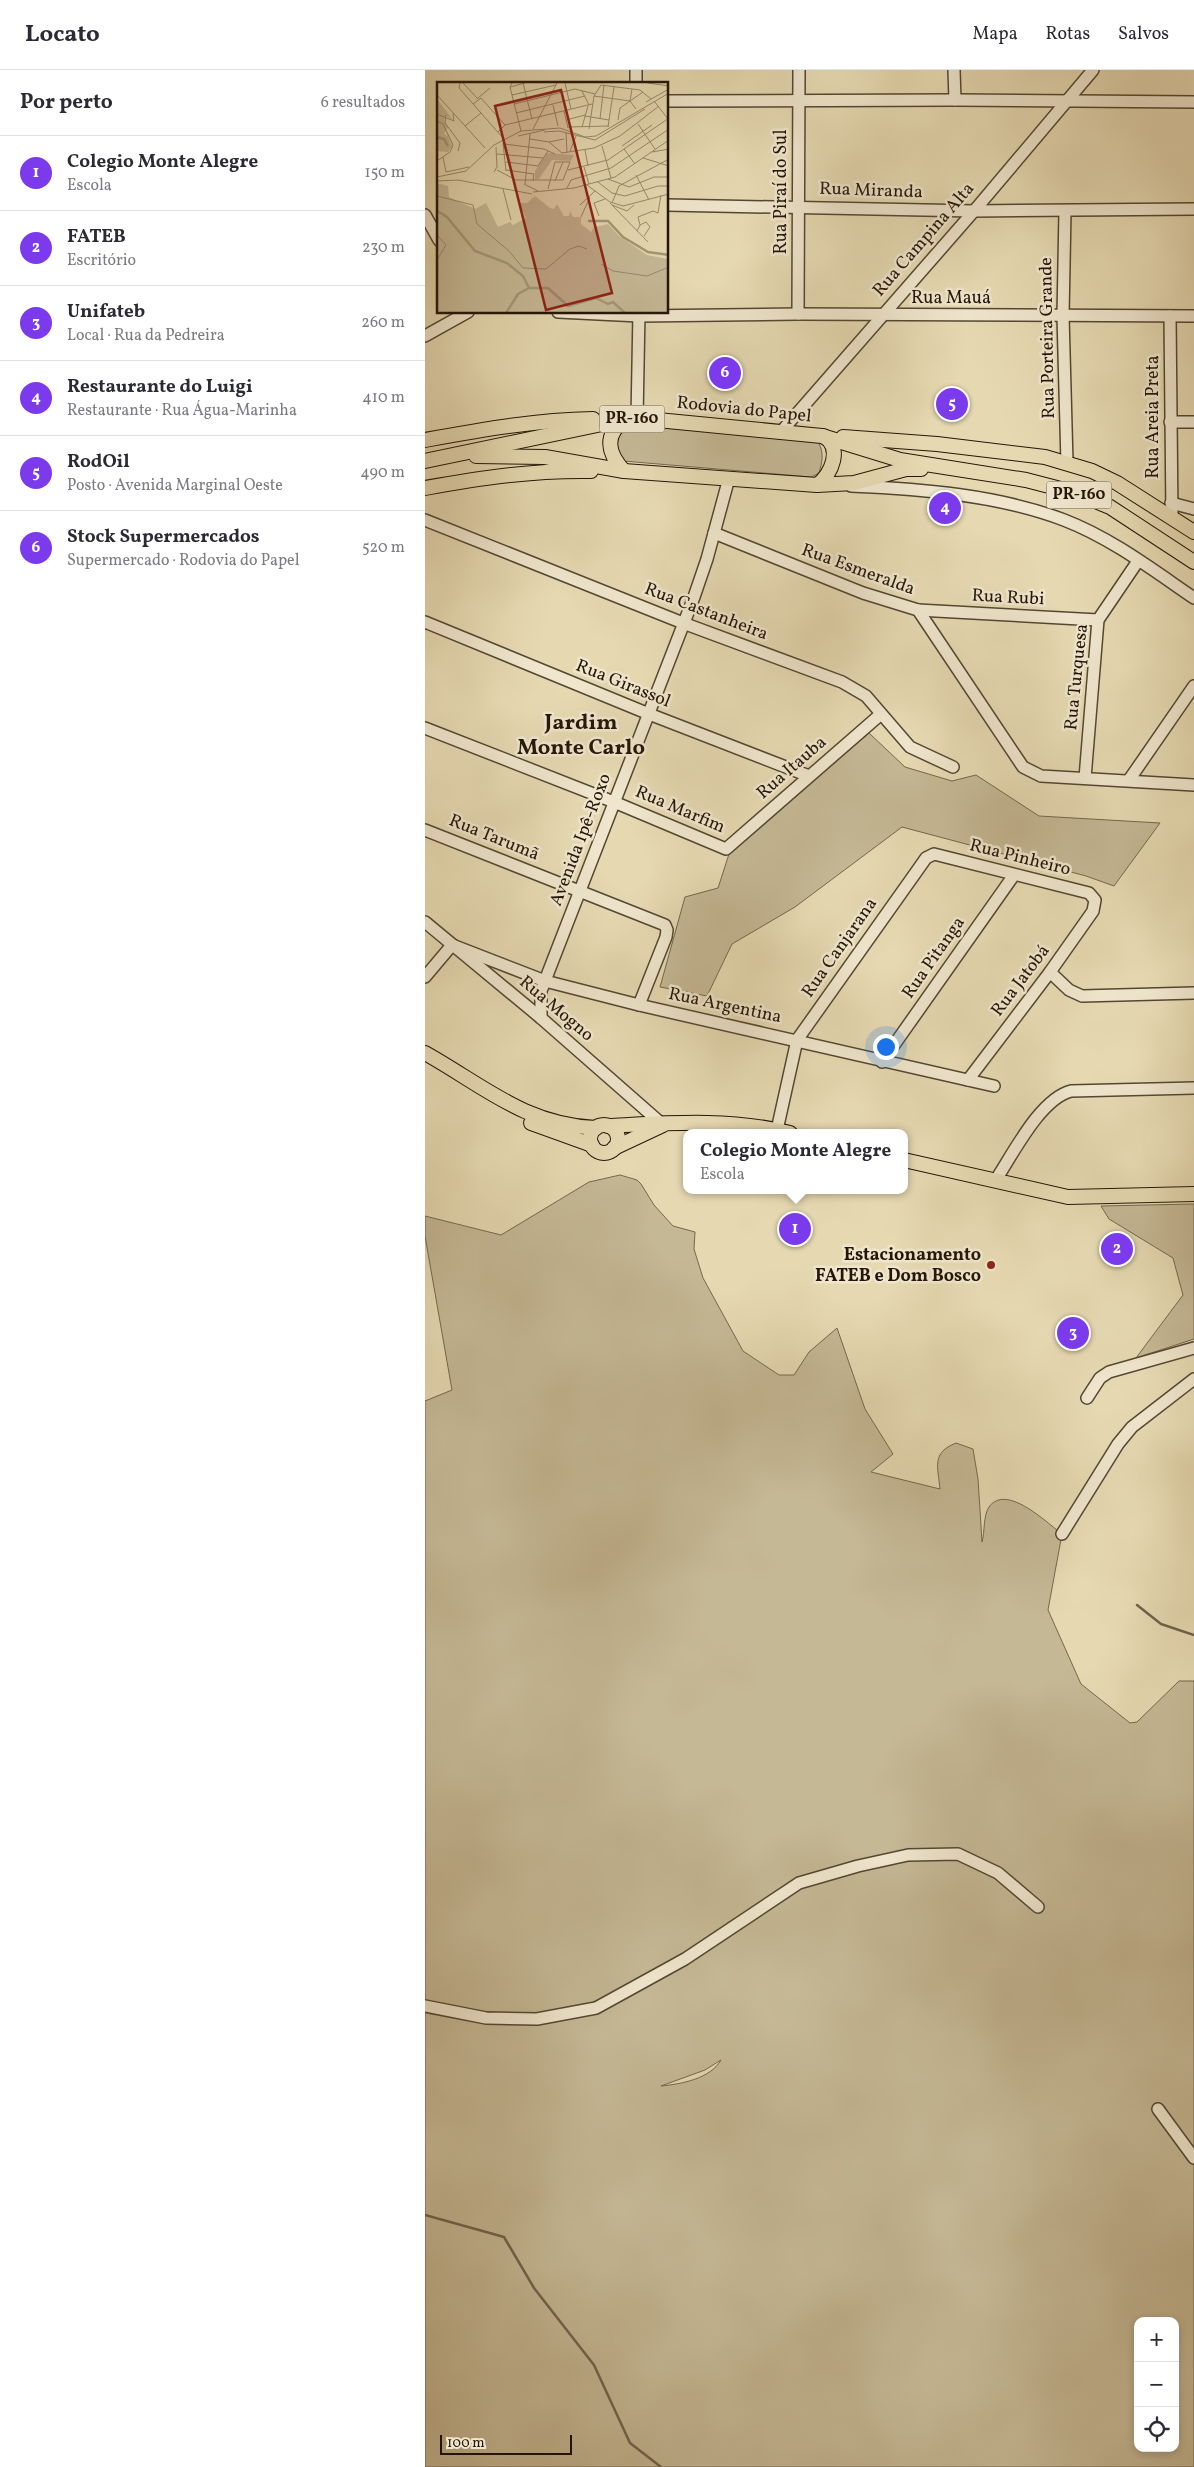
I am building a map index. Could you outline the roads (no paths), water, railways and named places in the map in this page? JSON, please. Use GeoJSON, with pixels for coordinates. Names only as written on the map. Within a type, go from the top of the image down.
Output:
{"type":"FeatureCollection","features":[{"type":"Feature","properties":{"kind":"main road","name":"Rodovia do Papel"},"geometry":{"type":"LineString","coordinates":[[425,461],[632,419],[822,436],[883,456],[1026,480],[1076,493],[1110,507],[1194,562]]}},
{"type":"Feature","properties":{"kind":"main road"},"geometry":{"type":"LineString","coordinates":[[425,440],[474,431],[562,420],[632,419]]}},
{"type":"Feature","properties":{"kind":"main road"},"geometry":{"type":"LineString","coordinates":[[624,470],[612,455],[610,439],[616,426],[632,419]]}},
{"type":"Feature","properties":{"kind":"main road"},"geometry":{"type":"LineString","coordinates":[[822,436],[976,448],[1029,454],[1067,463],[1117,483],[1172,510],[1194,532]]}},
{"type":"Feature","properties":{"kind":"main road"},"geometry":{"type":"LineString","coordinates":[[817,485],[831,470],[834,454],[832,445],[822,436]]}},
{"type":"Feature","properties":{"kind":"main road","name":"Rodovia do Papel"},"geometry":{"type":"LineString","coordinates":[[445,456],[545,457],[624,470],[817,485],[864,481],[906,469],[949,468]]}},
{"type":"Feature","properties":{"kind":"main road"},"geometry":{"type":"LineString","coordinates":[[425,488],[480,478],[551,470],[624,470]]}},
{"type":"Feature","properties":{"kind":"main road"},"geometry":{"type":"LineString","coordinates":[[425,1053],[499,1098],[540,1118],[558,1124],[607,1126],[663,1125],[709,1121],[738,1123],[772,1129]]}},
{"type":"Feature","properties":{"kind":"main road"},"geometry":{"type":"LineString","coordinates":[[499,1098],[532,1124],[592,1145],[600,1152],[608,1152],[663,1125]]}},
{"type":"Feature","properties":{"kind":"main road"},"geometry":{"type":"LineString","coordinates":[[607,1126],[635,1139]]}},
{"type":"Feature","properties":{"kind":"main road"},"geometry":{"type":"LineString","coordinates":[[592,1145],[590,1137],[607,1126]]}},
{"type":"Feature","properties":{"kind":"main road"},"geometry":{"type":"LineString","coordinates":[[607,1126],[614,1130],[618,1137],[615,1148]]}},
{"type":"Feature","properties":{"kind":"main road"},"geometry":{"type":"LineString","coordinates":[[908,1161],[1068,1197],[1194,1194]]}},
{"type":"Feature","properties":{"kind":"street","name":"Rua Piraí do Sul"},"geometry":{"type":"LineString","coordinates":[[798,314],[799,70]]}},
{"type":"Feature","properties":{"kind":"street"},"geometry":{"type":"LineString","coordinates":[[954,70],[955,100]]}},
{"type":"Feature","properties":{"kind":"street","name":"Rua Campina Alta"},"geometry":{"type":"LineString","coordinates":[[780,433],[974,211],[1093,70]]}},
{"type":"Feature","properties":{"kind":"street"},"geometry":{"type":"LineString","coordinates":[[669,100],[1194,102]]}},
{"type":"Feature","properties":{"kind":"street","name":"Rua Miranda"},"geometry":{"type":"LineString","coordinates":[[669,205],[1065,212],[1194,209]]}},
{"type":"Feature","properties":{"kind":"street","name":"Rua Porteira Grande"},"geometry":{"type":"LineString","coordinates":[[1065,212],[1063,316],[1067,463]]}},
{"type":"Feature","properties":{"kind":"street"},"geometry":{"type":"LineString","coordinates":[[425,215],[437,236]]}},
{"type":"Feature","properties":{"kind":"street"},"geometry":{"type":"LineString","coordinates":[[425,336],[464,314]]}},
{"type":"Feature","properties":{"kind":"street"},"geometry":{"type":"LineString","coordinates":[[632,419],[639,314]]}},
{"type":"Feature","properties":{"kind":"street","name":"Rua Mauá"},"geometry":{"type":"LineString","coordinates":[[639,314],[1194,316]]}},
{"type":"Feature","properties":{"kind":"street","name":"Rua Areia Preta"},"geometry":{"type":"LineString","coordinates":[[1170,316],[1172,510]]}},
{"type":"Feature","properties":{"kind":"street"},"geometry":{"type":"LineString","coordinates":[[1170,422],[1194,422]]}},
{"type":"Feature","properties":{"kind":"street","name":"Avenida Ipê-Roxo"},"geometry":{"type":"LineString","coordinates":[[541,1018],[539,998],[683,623],[714,534],[729,478]]}},
{"type":"Feature","properties":{"kind":"street"},"geometry":{"type":"LineString","coordinates":[[817,485],[872,487],[982,498],[1024,507],[1065,520],[1096,535],[1138,560],[1194,598]]}},
{"type":"Feature","properties":{"kind":"street"},"geometry":{"type":"LineString","coordinates":[[1172,510],[1194,509]]}},
{"type":"Feature","properties":{"kind":"street","name":"Rua Castanheira"},"geometry":{"type":"LineString","coordinates":[[425,520],[683,623],[842,682],[867,696],[910,747],[953,767]]}},
{"type":"Feature","properties":{"kind":"street","name":"Rua Esmeralda"},"geometry":{"type":"LineString","coordinates":[[714,534],[863,593],[918,610],[1023,767],[1041,776],[1085,778]]}},
{"type":"Feature","properties":{"kind":"street","name":"Rua Turquesa"},"geometry":{"type":"LineString","coordinates":[[1085,778],[1098,620],[1138,560]]}},
{"type":"Feature","properties":{"kind":"street","name":"Rua Rubi"},"geometry":{"type":"LineString","coordinates":[[918,610],[1098,620]]}},
{"type":"Feature","properties":{"kind":"street","name":"Rua Girassol"},"geometry":{"type":"LineString","coordinates":[[425,622],[649,714],[809,776]]}},
{"type":"Feature","properties":{"kind":"street"},"geometry":{"type":"LineString","coordinates":[[1129,780],[1194,686]]}},
{"type":"Feature","properties":{"kind":"street","name":"Rua Itauba"},"geometry":{"type":"LineString","coordinates":[[726,849],[881,714]]}},
{"type":"Feature","properties":{"kind":"street","name":"Rua Marfim"},"geometry":{"type":"LineString","coordinates":[[425,728],[614,802],[726,849]]}},
{"type":"Feature","properties":{"kind":"street"},"geometry":{"type":"LineString","coordinates":[[1085,778],[1194,785]]}},
{"type":"Feature","properties":{"kind":"street","name":"Rua Tarumã"},"geometry":{"type":"LineString","coordinates":[[425,830],[661,923],[667,930],[666,937],[639,1005]]}},
{"type":"Feature","properties":{"kind":"street","name":"Rua Pinheiro"},"geometry":{"type":"LineString","coordinates":[[934,854],[1089,893],[1095,900]]}},
{"type":"Feature","properties":{"kind":"street","name":"Rua Canjarana"},"geometry":{"type":"LineString","coordinates":[[783,1129],[797,1040],[926,858],[934,854]]}},
{"type":"Feature","properties":{"kind":"street","name":"Rua Pitanga"},"geometry":{"type":"LineString","coordinates":[[882,1062],[1014,875]]}},
{"type":"Feature","properties":{"kind":"street","name":"Rua Jatobá"},"geometry":{"type":"LineString","coordinates":[[968,1080],[1093,912],[1095,900]]}},
{"type":"Feature","properties":{"kind":"street","name":"Rua Mogno"},"geometry":{"type":"LineString","coordinates":[[425,922],[541,1018],[663,1125]]}},
{"type":"Feature","properties":{"kind":"street"},"geometry":{"type":"LineString","coordinates":[[425,977],[452,945]]}},
{"type":"Feature","properties":{"kind":"street","name":"Rua Argentina"},"geometry":{"type":"LineString","coordinates":[[452,945],[545,981],[639,1005],[797,1040],[882,1062],[994,1086]]}},
{"type":"Feature","properties":{"kind":"street"},"geometry":{"type":"LineString","coordinates":[[1050,972],[1069,990],[1082,996],[1194,992]]}},
{"type":"Feature","properties":{"kind":"street"},"geometry":{"type":"LineString","coordinates":[[995,1181],[1042,1111],[1061,1094],[1071,1091],[1194,1088]]}},
{"type":"Feature","properties":{"kind":"street"},"geometry":{"type":"LineString","coordinates":[[1087,1398],[1100,1378],[1109,1372],[1194,1348]]}},
{"type":"Feature","properties":{"kind":"street"},"geometry":{"type":"LineString","coordinates":[[1062,1534],[1117,1444],[1132,1427],[1194,1379]]}},
{"type":"Feature","properties":{"kind":"street"},"geometry":{"type":"LineString","coordinates":[[425,2006],[486,2018],[528,2019],[595,2008],[685,1959],[799,1883],[858,1866],[908,1855],[957,1854],[998,1873],[1038,1907]]}},
{"type":"Feature","properties":{"kind":"street"},"geometry":{"type":"LineString","coordinates":[[1158,2110],[1194,2158]]}},
{"type":"Feature","properties":{"kind":"waterway"},"geometry":{"type":"LineString","coordinates":[[1137,1605],[1161,1624],[1194,1635]]}},
{"type":"Feature","properties":{"kind":"waterway"},"geometry":{"type":"LineString","coordinates":[[425,2215],[504,2237],[534,2288],[594,2365],[630,2443],[661,2467]]}},
{"type":"Feature","properties":{"kind":"place","name":"Stock Supermercados"},"geometry":{"type":"Point","coordinates":[725,373]}},
{"type":"Feature","properties":{"kind":"place","name":"RodOil"},"geometry":{"type":"Point","coordinates":[952,404]}},
{"type":"Feature","properties":{"kind":"place","name":"Restaurante do Luigi"},"geometry":{"type":"Point","coordinates":[945,508]}},
{"type":"Feature","properties":{"kind":"place","name":"Colegio Monte Alegre"},"geometry":{"type":"Point","coordinates":[795,1229]}},
{"type":"Feature","properties":{"kind":"place","name":"FATEB"},"geometry":{"type":"Point","coordinates":[1117,1249]}},
{"type":"Feature","properties":{"kind":"place","name":"Estacionamento FATEB e Dom Bosco"},"geometry":{"type":"Point","coordinates":[991,1265]}},
{"type":"Feature","properties":{"kind":"place","name":"Unifateb"},"geometry":{"type":"Point","coordinates":[1073,1333]}},
{"type":"Feature","properties":{"kind":"district","name":"Jardim Monte Carlo"},"geometry":{"type":"Point","coordinates":[581,736]}}]}
